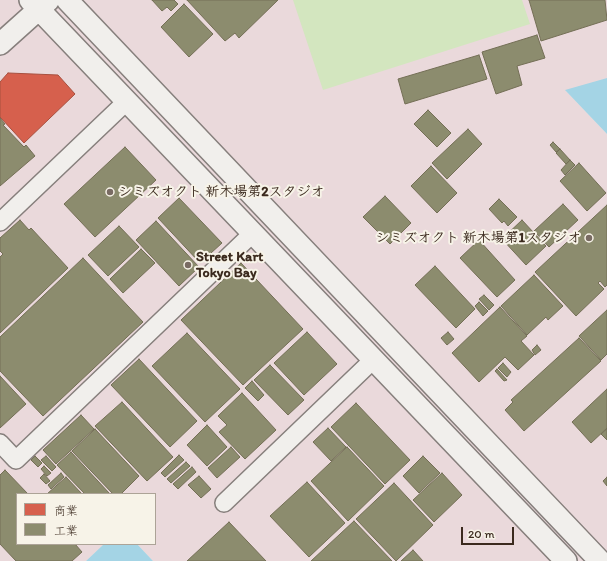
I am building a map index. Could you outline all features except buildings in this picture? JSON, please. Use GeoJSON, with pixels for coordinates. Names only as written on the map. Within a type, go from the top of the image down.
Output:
{"type":"FeatureCollection","features":[{"type":"Feature","properties":{"kind":"street"},"geometry":{"type":"LineString","coordinates":[[67,0],[600,561]]}},
{"type":"Feature","properties":{"kind":"street"},"geometry":{"type":"LineString","coordinates":[[0,44],[40,3],[127,101],[566,561]]}},
{"type":"Feature","properties":{"kind":"street"},"geometry":{"type":"LineString","coordinates":[[0,222],[127,101]]}},
{"type":"Feature","properties":{"kind":"street"},"geometry":{"type":"LineString","coordinates":[[0,443],[16,460],[253,233]]}},
{"type":"Feature","properties":{"kind":"street"},"geometry":{"type":"LineString","coordinates":[[224,503],[374,359]]}},
{"type":"Feature","properties":{"kind":"street"},"geometry":{"type":"LineString","coordinates":[[548,542],[567,526]]}},
{"type":"Feature","properties":{"kind":"shaded area"},"geometry":{"type":"Polygon","coordinates":[[[0,0],[607,0],[607,78],[566,91],[607,134],[607,561],[153,561],[138,545],[156,545],[156,493],[16,493],[16,545],[103,545],[86,561],[0,561],[0,0]]]}},
{"type":"Feature","properties":{"kind":"green space"},"geometry":{"type":"Polygon","coordinates":[[[293,0],[522,0],[530,24],[323,90],[293,0]]]}},
{"type":"Feature","properties":{"kind":"water"},"geometry":{"type":"Polygon","coordinates":[[[607,78],[607,134],[565,90],[607,78]]]}},
{"type":"Feature","properties":{"kind":"water"},"geometry":{"type":"Polygon","coordinates":[[[103,545],[138,545],[153,561],[86,561],[103,545]]]}},
{"type":"Feature","properties":{"kind":"place","name":"シミズオクト 新木場第2スタジオ"},"geometry":{"type":"Point","coordinates":[110,192]}},
{"type":"Feature","properties":{"kind":"place","name":"シミズオクト 新木場第1スタジオ"},"geometry":{"type":"Point","coordinates":[589,238]}},
{"type":"Feature","properties":{"kind":"place","name":"Street Kart Tokyo Bay"},"geometry":{"type":"Point","coordinates":[188,265]}}]}
